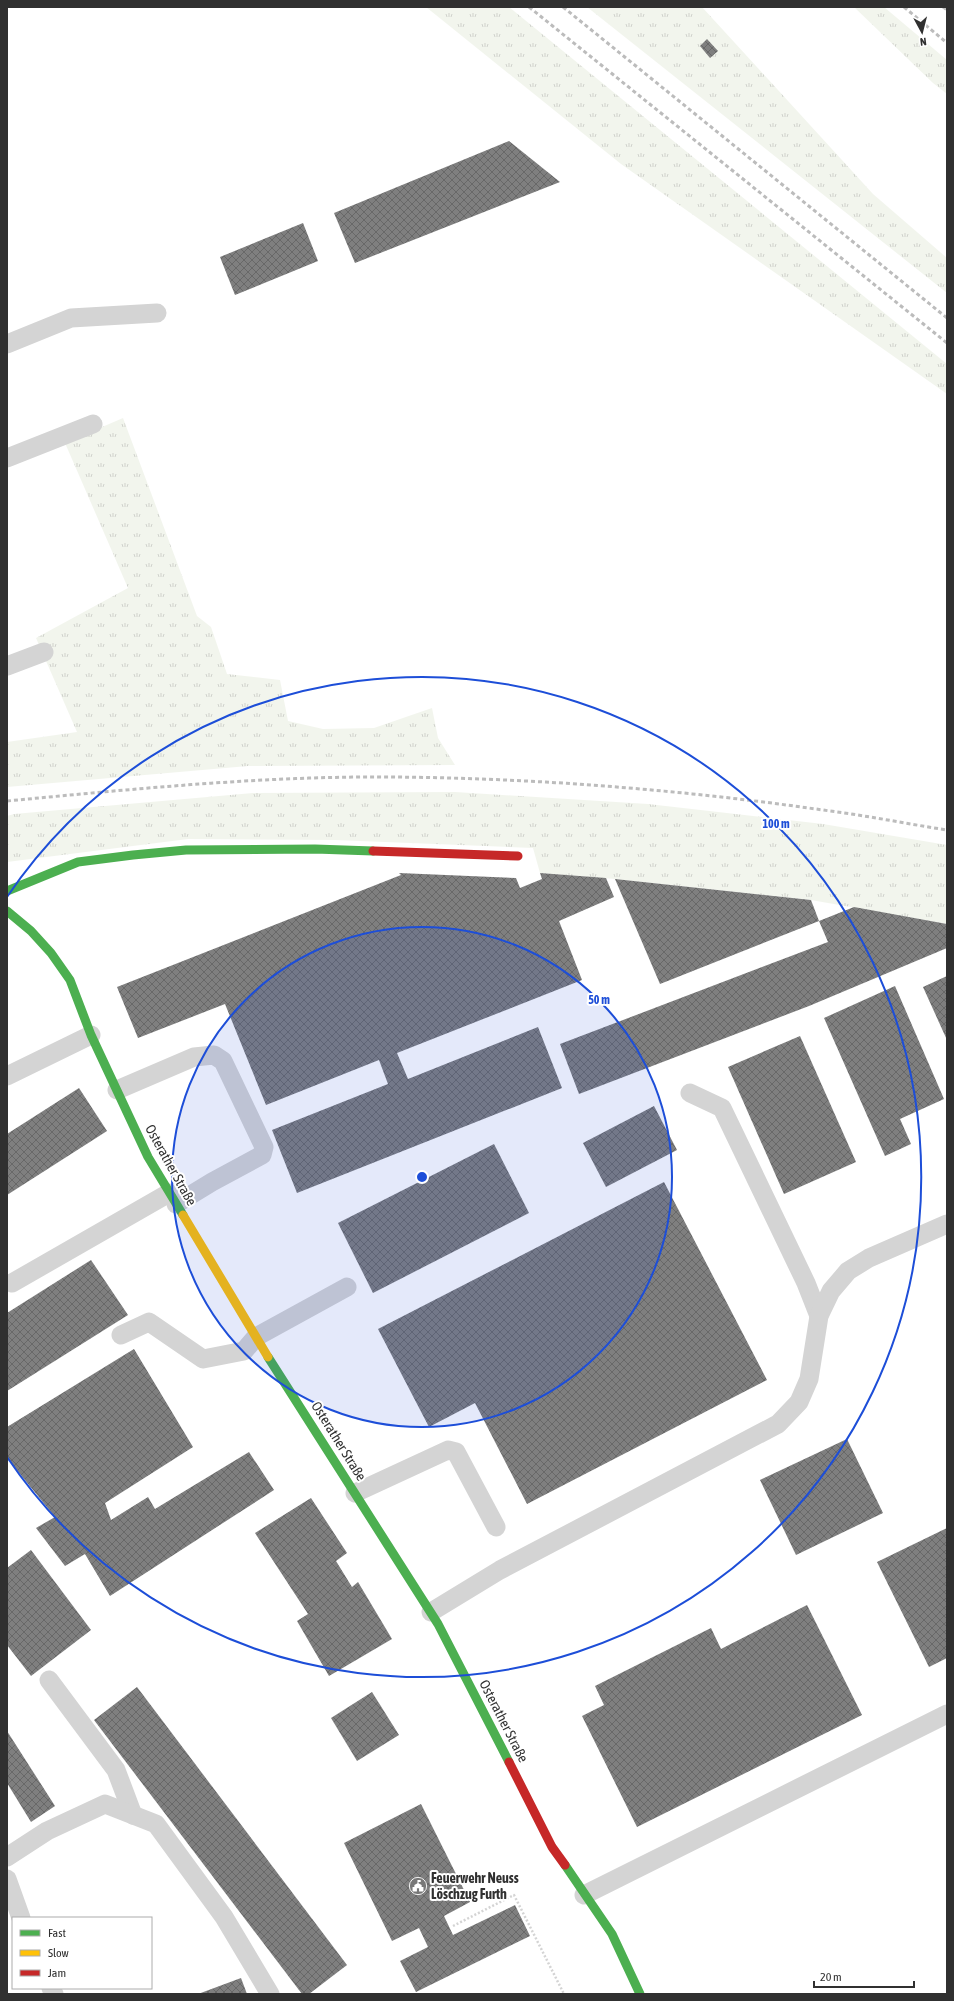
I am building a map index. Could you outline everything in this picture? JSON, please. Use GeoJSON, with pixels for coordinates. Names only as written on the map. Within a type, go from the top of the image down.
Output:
{"type":"FeatureCollection","features":[{"type":"Feature","properties":{"kind":"street"},"geometry":{"type":"LineString","coordinates":[[7,891],[78,862],[186,850],[315,849],[518,856]]}},
{"type":"Feature","properties":{"kind":"street","name":"Osterather Straße"},"geometry":{"type":"LineString","coordinates":[[7,911],[52,953],[70,980],[91,1035],[148,1157],[256,1337],[431,1612],[552,1847],[612,1934],[640,1994]]}},
{"type":"Feature","properties":{"kind":"lane"},"geometry":{"type":"LineString","coordinates":[[7,344],[71,318],[157,313]]}},
{"type":"Feature","properties":{"kind":"lane"},"geometry":{"type":"LineString","coordinates":[[7,458],[93,424]]}},
{"type":"Feature","properties":{"kind":"lane"},"geometry":{"type":"LineString","coordinates":[[7,666],[44,652]]}},
{"type":"Feature","properties":{"kind":"lane"},"geometry":{"type":"LineString","coordinates":[[7,1076],[91,1035]]}},
{"type":"Feature","properties":{"kind":"lane"},"geometry":{"type":"LineString","coordinates":[[12,1283],[173,1198],[212,1182],[262,1155],[264,1147],[223,1061],[214,1055],[194,1057],[117,1090]]}},
{"type":"Feature","properties":{"kind":"lane"},"geometry":{"type":"LineString","coordinates":[[690,1093],[722,1108],[806,1283],[819,1316]]}},
{"type":"Feature","properties":{"kind":"lane"},"geometry":{"type":"LineString","coordinates":[[431,1612],[500,1570],[778,1424],[799,1402],[809,1378],[819,1316],[831,1291],[848,1271],[869,1258],[947,1224]]}},
{"type":"Feature","properties":{"kind":"lane"},"geometry":{"type":"LineString","coordinates":[[121,1335],[149,1322],[203,1359],[244,1350],[256,1337],[347,1287]]}},
{"type":"Feature","properties":{"kind":"lane"},"geometry":{"type":"LineString","coordinates":[[355,1493],[448,1450],[456,1452],[496,1527]]}},
{"type":"Feature","properties":{"kind":"lane"},"geometry":{"type":"LineString","coordinates":[[49,1680],[116,1770],[133,1815]]}},
{"type":"Feature","properties":{"kind":"lane"},"geometry":{"type":"LineString","coordinates":[[584,1895],[947,1714]]}},
{"type":"Feature","properties":{"kind":"lane"},"geometry":{"type":"LineString","coordinates":[[7,1857],[47,1831],[105,1804],[156,1824],[224,1917],[270,1994]]}},
{"type":"Feature","properties":{"kind":"lane"},"geometry":{"type":"LineString","coordinates":[[7,1879],[21,1917]]}},
{"type":"Feature","properties":{"kind":"path"},"geometry":{"type":"LineString","coordinates":[[453,1926],[514,1895],[564,1994]]}},
{"type":"Feature","properties":{"kind":"green space"},"geometry":{"type":"Polygon","coordinates":[[[426,7],[509,7],[947,364],[947,394],[621,164],[426,7]]]}},
{"type":"Feature","properties":{"kind":"green space"},"geometry":{"type":"Polygon","coordinates":[[[587,7],[702,7],[873,194],[947,258],[947,293],[587,7]]]}},
{"type":"Feature","properties":{"kind":"green space"},"geometry":{"type":"Polygon","coordinates":[[[854,7],[884,7],[947,60],[947,94],[933,83],[854,7]]]}},
{"type":"Feature","properties":{"kind":"green space"},"geometry":{"type":"Polygon","coordinates":[[[123,418],[197,616],[211,627],[227,674],[280,680],[288,721],[323,729],[374,728],[432,708],[438,738],[455,765],[248,766],[7,787],[7,742],[77,732],[36,638],[128,588],[65,443],[123,418]]]}},
{"type":"Feature","properties":{"kind":"green space"},"geometry":{"type":"Polygon","coordinates":[[[455,792],[648,804],[823,824],[947,845],[947,924],[811,900],[615,879],[540,873],[533,848],[335,840],[188,839],[7,862],[7,816],[14,814],[253,793],[455,792]]]}},
{"type":"Feature","properties":{"kind":"building"},"geometry":{"type":"Polygon","coordinates":[[[707,39],[718,51],[710,58],[700,46],[707,39]]]}},
{"type":"Feature","properties":{"kind":"building"},"geometry":{"type":"Polygon","coordinates":[[[509,141],[560,182],[355,263],[334,213],[509,141]]]}},
{"type":"Feature","properties":{"kind":"building"},"geometry":{"type":"Polygon","coordinates":[[[303,223],[318,261],[235,295],[220,257],[303,223]]]}},
{"type":"Feature","properties":{"kind":"building"},"geometry":{"type":"Polygon","coordinates":[[[399,873],[516,878],[520,888],[542,879],[540,873],[606,878],[614,897],[559,921],[582,980],[397,1053],[408,1079],[538,1027],[562,1088],[297,1193],[272,1130],[388,1084],[379,1060],[266,1105],[225,1004],[138,1038],[117,987],[401,875],[399,873]]]}},
{"type":"Feature","properties":{"kind":"building"},"geometry":{"type":"Polygon","coordinates":[[[615,879],[811,900],[819,921],[660,984],[615,879]]]}},
{"type":"Feature","properties":{"kind":"building"},"geometry":{"type":"Polygon","coordinates":[[[854,907],[947,924],[947,948],[809,1006],[579,1094],[560,1044],[828,942],[819,921],[854,907]]]}},
{"type":"Feature","properties":{"kind":"building"},"geometry":{"type":"Polygon","coordinates":[[[947,976],[947,1040],[923,987],[947,976]]]}},
{"type":"Feature","properties":{"kind":"building"},"geometry":{"type":"Polygon","coordinates":[[[895,986],[944,1099],[900,1119],[911,1144],[885,1156],[824,1018],[895,986]]]}},
{"type":"Feature","properties":{"kind":"building"},"geometry":{"type":"Polygon","coordinates":[[[800,1036],[856,1162],[784,1194],[728,1067],[800,1036]]]}},
{"type":"Feature","properties":{"kind":"building"},"geometry":{"type":"Polygon","coordinates":[[[79,1088],[107,1131],[7,1195],[7,1134],[79,1088]]]}},
{"type":"Feature","properties":{"kind":"building"},"geometry":{"type":"Polygon","coordinates":[[[654,1106],[677,1150],[606,1187],[583,1143],[654,1106]]]}},
{"type":"Feature","properties":{"kind":"building"},"geometry":{"type":"Polygon","coordinates":[[[494,1144],[529,1213],[373,1293],[338,1223],[494,1144]]]}},
{"type":"Feature","properties":{"kind":"building"},"geometry":{"type":"Polygon","coordinates":[[[664,1182],[767,1380],[527,1504],[475,1403],[429,1427],[378,1329],[664,1182]]]}},
{"type":"Feature","properties":{"kind":"building"},"geometry":{"type":"Polygon","coordinates":[[[91,1260],[128,1315],[7,1391],[7,1313],[91,1260]]]}},
{"type":"Feature","properties":{"kind":"building"},"geometry":{"type":"Polygon","coordinates":[[[134,1349],[193,1447],[105,1503],[111,1520],[148,1497],[155,1509],[249,1452],[274,1490],[110,1596],[85,1554],[65,1566],[36,1528],[55,1517],[7,1458],[7,1427],[134,1349]]]}},
{"type":"Feature","properties":{"kind":"building"},"geometry":{"type":"Polygon","coordinates":[[[847,1439],[883,1513],[796,1555],[760,1480],[847,1439]]]}},
{"type":"Feature","properties":{"kind":"building"},"geometry":{"type":"Polygon","coordinates":[[[311,1498],[347,1553],[336,1561],[352,1587],[358,1582],[392,1639],[329,1676],[297,1621],[308,1614],[255,1533],[311,1498]]]}},
{"type":"Feature","properties":{"kind":"building"},"geometry":{"type":"Polygon","coordinates":[[[947,1528],[947,1658],[929,1667],[877,1562],[947,1528]]]}},
{"type":"Feature","properties":{"kind":"building"},"geometry":{"type":"Polygon","coordinates":[[[31,1550],[91,1630],[31,1676],[7,1645],[7,1568],[31,1550]]]}},
{"type":"Feature","properties":{"kind":"building"},"geometry":{"type":"Polygon","coordinates":[[[807,1605],[862,1715],[637,1827],[582,1716],[604,1705],[595,1686],[711,1628],[721,1649],[807,1605]]]}},
{"type":"Feature","properties":{"kind":"building"},"geometry":{"type":"Polygon","coordinates":[[[137,1687],[347,1965],[309,1994],[302,1994],[94,1720],[137,1687]]]}},
{"type":"Feature","properties":{"kind":"building"},"geometry":{"type":"Polygon","coordinates":[[[372,1692],[399,1735],[357,1761],[331,1718],[372,1692]]]}},
{"type":"Feature","properties":{"kind":"building"},"geometry":{"type":"Polygon","coordinates":[[[7,1731],[55,1806],[31,1822],[7,1783],[7,1731]]]}},
{"type":"Feature","properties":{"kind":"building"},"geometry":{"type":"Polygon","coordinates":[[[421,1804],[470,1902],[444,1916],[453,1935],[515,1905],[530,1936],[416,1992],[400,1961],[428,1947],[419,1928],[392,1941],[344,1843],[421,1804]]]}},
{"type":"Feature","properties":{"kind":"building"},"geometry":{"type":"Polygon","coordinates":[[[241,1978],[247,1994],[198,1994],[241,1978]]]}},
{"type":"Feature","properties":{"kind":"railway"},"geometry":{"type":"LineString","coordinates":[[529,7],[947,343]]}},
{"type":"Feature","properties":{"kind":"railway"},"geometry":{"type":"LineString","coordinates":[[563,7],[947,318]]}},
{"type":"Feature","properties":{"kind":"railway"},"geometry":{"type":"LineString","coordinates":[[904,7],[947,43]]}},
{"type":"Feature","properties":{"kind":"railway"},"geometry":{"type":"LineString","coordinates":[[943,7],[947,10]]}},
{"type":"Feature","properties":{"kind":"railway"},"geometry":{"type":"LineString","coordinates":[[7,801],[246,781],[342,777],[445,778],[611,786],[666,791],[845,813],[947,830]]}},
{"type":"Feature","properties":{"kind":"traffic: fast"},"geometry":{"type":"LineString","coordinates":[[7,891],[78,862],[133,855],[186,850],[315,849],[373,851]]}},
{"type":"Feature","properties":{"kind":"traffic: fast"},"geometry":{"type":"LineString","coordinates":[[7,911],[31,931],[51,953],[70,980],[91,1035],[148,1157],[183,1215]]}},
{"type":"Feature","properties":{"kind":"traffic: fast"},"geometry":{"type":"LineString","coordinates":[[268,1357],[438,1624],[509,1762]]}},
{"type":"Feature","properties":{"kind":"traffic: fast"},"geometry":{"type":"LineString","coordinates":[[565,1865],[612,1934],[640,1994]]}},
{"type":"Feature","properties":{"kind":"traffic: slow"},"geometry":{"type":"LineString","coordinates":[[183,1215],[268,1357]]}},
{"type":"Feature","properties":{"kind":"traffic: jam"},"geometry":{"type":"LineString","coordinates":[[373,851],[518,856]]}},
{"type":"Feature","properties":{"kind":"traffic: jam"},"geometry":{"type":"LineString","coordinates":[[509,1762],[552,1847],[565,1865]]}},
{"type":"Feature","properties":{"kind":"place","name":"Feuerwehr Neuss Löschzug Furth"},"geometry":{"type":"Point","coordinates":[418,1886]}}]}
